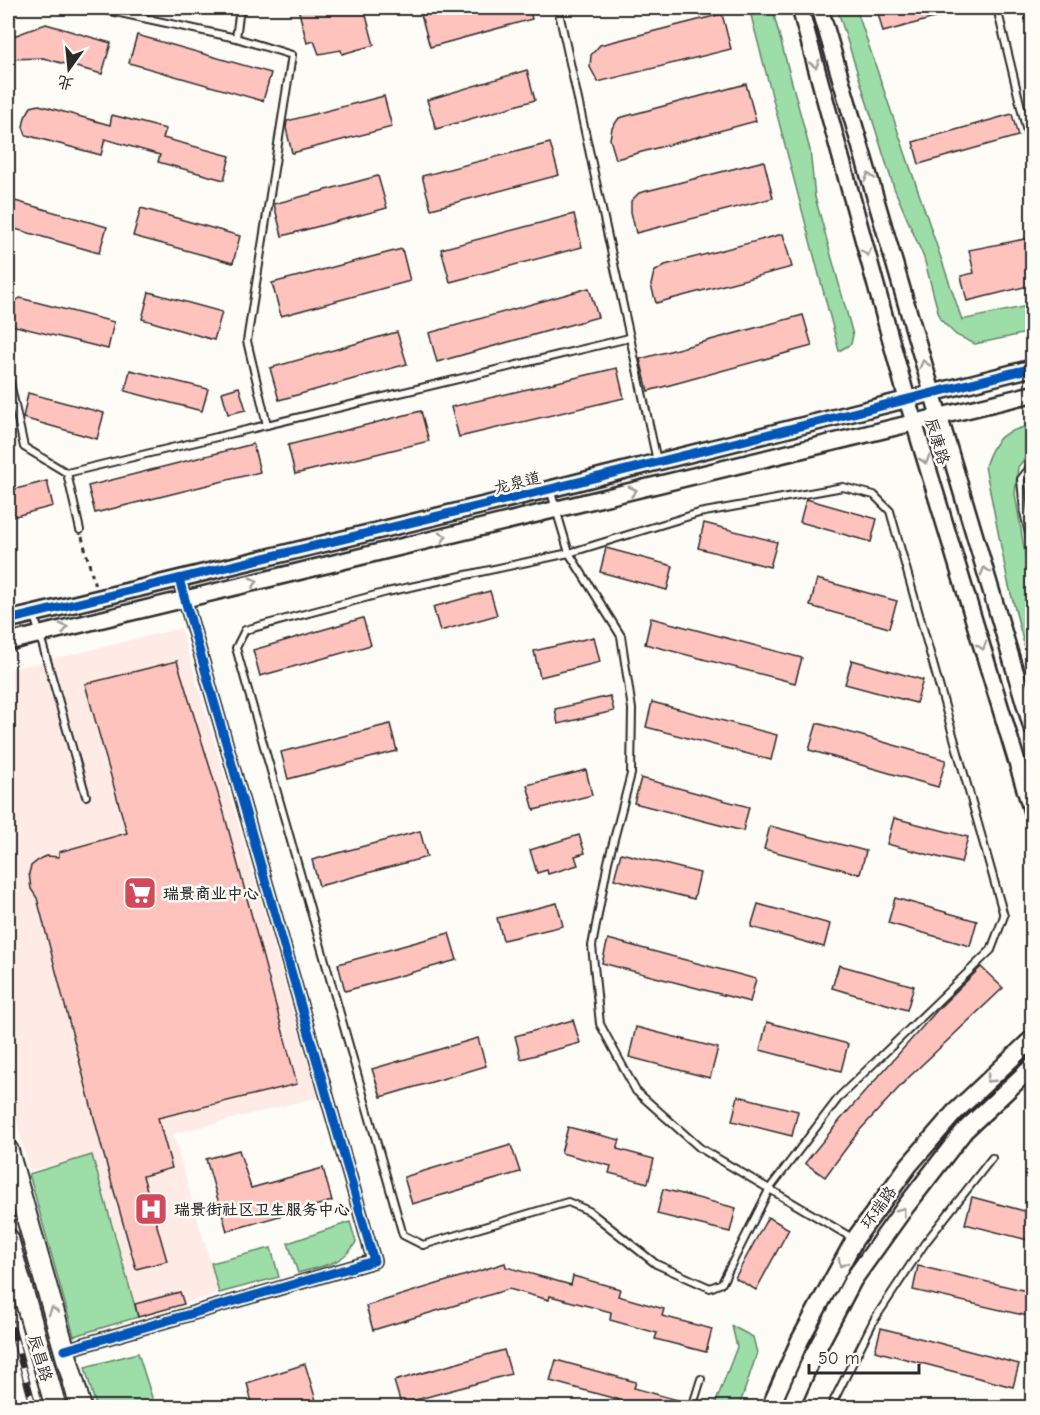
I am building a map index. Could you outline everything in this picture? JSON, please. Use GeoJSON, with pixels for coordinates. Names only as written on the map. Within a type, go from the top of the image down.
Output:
{"type":"FeatureCollection","features":[{"type":"Feature","properties":{"kind":"main road","name":"环瑞路"},"geometry":{"type":"LineString","coordinates":[[770,1407],[800,1340],[855,1239],[909,1165],[954,1113],[1032,1039]]}},
{"type":"Feature","properties":{"kind":"main road","name":"环瑞路"},"geometry":{"type":"LineString","coordinates":[[790,1407],[812,1358],[853,1280],[866,1261],[964,1131],[1032,1067]]}},
{"type":"Feature","properties":{"kind":"main road"},"geometry":{"type":"LineString","coordinates":[[8,1151],[81,1407]]}},
{"type":"Feature","properties":{"kind":"main road","name":"辰昌路"},"geometry":{"type":"LineString","coordinates":[[8,1239],[56,1407]]}},
{"type":"Feature","properties":{"kind":"street","name":"辰康路"},"geometry":{"type":"LineString","coordinates":[[800,8],[907,399],[1032,812]]}},
{"type":"Feature","properties":{"kind":"street","name":"辰康路"},"geometry":{"type":"LineString","coordinates":[[820,8],[1032,728]]}},
{"type":"Feature","properties":{"kind":"street","name":"龙泉道"},"geometry":{"type":"LineString","coordinates":[[8,621],[550,489],[1032,368]]}},
{"type":"Feature","properties":{"kind":"street"},"geometry":{"type":"LineString","coordinates":[[8,642],[1032,394]]}},
{"type":"Feature","properties":{"kind":"street"},"geometry":{"type":"LineString","coordinates":[[65,1350],[374,1261],[179,579]]}},
{"type":"Feature","properties":{"kind":"lane"},"geometry":{"type":"LineString","coordinates":[[8,8],[14,8]]}},
{"type":"Feature","properties":{"kind":"lane"},"geometry":{"type":"LineString","coordinates":[[97,8],[236,38],[292,55],[247,341],[267,425]]}},
{"type":"Feature","properties":{"kind":"lane"},"geometry":{"type":"LineString","coordinates":[[236,38],[240,8]]}},
{"type":"Feature","properties":{"kind":"lane"},"geometry":{"type":"LineString","coordinates":[[558,8],[657,462]]}},
{"type":"Feature","properties":{"kind":"lane"},"geometry":{"type":"LineString","coordinates":[[997,8],[1032,153]]}},
{"type":"Feature","properties":{"kind":"lane"},"geometry":{"type":"LineString","coordinates":[[8,373],[24,447],[67,473],[629,338]]}},
{"type":"Feature","properties":{"kind":"lane"},"geometry":{"type":"LineString","coordinates":[[1032,465],[1021,479],[1024,512],[1032,547]]}},
{"type":"Feature","properties":{"kind":"lane"},"geometry":{"type":"LineString","coordinates":[[67,473],[80,530]]}},
{"type":"Feature","properties":{"kind":"lane"},"geometry":{"type":"LineString","coordinates":[[843,487],[874,495],[890,511],[1004,916],[991,950],[840,1096],[770,1188],[722,1282],[710,1288],[656,1264],[589,1211],[568,1202],[423,1245],[404,1235],[236,648],[245,630],[387,592],[570,553],[699,513],[843,487]]}},
{"type":"Feature","properties":{"kind":"lane"},"geometry":{"type":"LineString","coordinates":[[550,489],[570,553],[621,636],[632,709],[631,774],[608,862],[592,946],[600,1024],[636,1091],[700,1148],[855,1239]]}},
{"type":"Feature","properties":{"kind":"lane"},"geometry":{"type":"LineString","coordinates":[[34,614],[86,796]]}},
{"type":"Feature","properties":{"kind":"lane"},"geometry":{"type":"LineString","coordinates":[[830,1407],[874,1320],[925,1243],[993,1158]]}},
{"type":"Feature","properties":{"kind":"lane"},"geometry":{"type":"LineString","coordinates":[[692,1407],[701,1379]]}},
{"type":"Feature","properties":{"kind":"path"},"geometry":{"type":"LineString","coordinates":[[80,530],[99,599]]}},
{"type":"Feature","properties":{"kind":"shaded area"},"geometry":{"type":"Polygon","coordinates":[[[181,628],[318,1097],[173,1134],[219,1293],[138,1317],[92,1155],[30,1171],[8,1090],[8,670],[181,628]]]}},
{"type":"Feature","properties":{"kind":"green space"},"geometry":{"type":"Polygon","coordinates":[[[749,8],[772,8],[810,150],[815,197],[853,335],[851,344],[839,351],[749,8]]]}},
{"type":"Feature","properties":{"kind":"green space"},"geometry":{"type":"Polygon","coordinates":[[[837,8],[856,8],[962,320],[1032,305],[1032,332],[975,344],[956,335],[940,319],[924,258],[894,188],[837,8]]]}},
{"type":"Feature","properties":{"kind":"green space"},"geometry":{"type":"Polygon","coordinates":[[[1032,425],[1032,450],[1018,467],[1015,494],[1032,594],[1032,675],[1008,582],[985,466],[992,448],[1001,437],[1014,430],[1032,425]]]}},
{"type":"Feature","properties":{"kind":"green space"},"geometry":{"type":"Polygon","coordinates":[[[92,1155],[138,1317],[74,1336],[29,1174],[92,1155]]]}},
{"type":"Feature","properties":{"kind":"green space"},"geometry":{"type":"Polygon","coordinates":[[[350,1222],[356,1242],[345,1256],[331,1264],[298,1273],[288,1243],[350,1222]]]}},
{"type":"Feature","properties":{"kind":"green space"},"geometry":{"type":"Polygon","coordinates":[[[271,1248],[279,1277],[219,1293],[211,1263],[271,1248]]]}},
{"type":"Feature","properties":{"kind":"green space"},"geometry":{"type":"Polygon","coordinates":[[[732,1326],[753,1337],[757,1353],[739,1407],[714,1407],[737,1347],[732,1326]]]}},
{"type":"Feature","properties":{"kind":"green space"},"geometry":{"type":"Polygon","coordinates":[[[138,1353],[155,1407],[96,1407],[85,1367],[138,1353]]]}},
{"type":"Feature","properties":{"kind":"building"},"geometry":{"type":"Polygon","coordinates":[[[298,8],[364,8],[374,45],[342,54],[341,50],[319,54],[314,41],[307,43],[298,8]]]}},
{"type":"Feature","properties":{"kind":"building"},"geometry":{"type":"Polygon","coordinates":[[[449,8],[529,8],[532,19],[430,47],[421,15],[449,8]]]}},
{"type":"Feature","properties":{"kind":"building"},"geometry":{"type":"Polygon","coordinates":[[[959,8],[960,11],[883,32],[877,9],[959,8]]]}},
{"type":"Feature","properties":{"kind":"building"},"geometry":{"type":"Polygon","coordinates":[[[722,14],[731,49],[598,82],[590,67],[591,55],[600,45],[722,14]]]}},
{"type":"Feature","properties":{"kind":"building"},"geometry":{"type":"Polygon","coordinates":[[[46,24],[111,43],[102,74],[43,58],[8,59],[8,38],[46,24]]]}},
{"type":"Feature","properties":{"kind":"building"},"geometry":{"type":"Polygon","coordinates":[[[137,35],[271,73],[263,101],[129,63],[137,35]]]}},
{"type":"Feature","properties":{"kind":"building"},"geometry":{"type":"Polygon","coordinates":[[[527,70],[535,100],[436,129],[427,100],[527,70]]]}},
{"type":"Feature","properties":{"kind":"building"},"geometry":{"type":"Polygon","coordinates":[[[746,84],[756,121],[616,159],[610,139],[612,128],[619,118],[746,84]]]}},
{"type":"Feature","properties":{"kind":"building"},"geometry":{"type":"Polygon","coordinates":[[[384,96],[392,127],[292,153],[286,128],[287,121],[384,96]]]}},
{"type":"Feature","properties":{"kind":"building"},"geometry":{"type":"Polygon","coordinates":[[[39,105],[110,125],[112,115],[166,129],[163,138],[230,156],[224,180],[158,162],[160,155],[105,139],[101,155],[26,135],[23,127],[25,117],[31,107],[39,105]]]}},
{"type":"Feature","properties":{"kind":"building"},"geometry":{"type":"Polygon","coordinates":[[[1012,114],[1018,136],[919,164],[913,142],[1012,114]]]}},
{"type":"Feature","properties":{"kind":"building"},"geometry":{"type":"Polygon","coordinates":[[[550,143],[559,175],[431,209],[422,176],[550,143]]]}},
{"type":"Feature","properties":{"kind":"building"},"geometry":{"type":"Polygon","coordinates":[[[764,161],[773,198],[636,233],[631,201],[639,193],[764,161]]]}},
{"type":"Feature","properties":{"kind":"building"},"geometry":{"type":"Polygon","coordinates":[[[378,176],[387,208],[282,236],[274,204],[378,176]]]}},
{"type":"Feature","properties":{"kind":"building"},"geometry":{"type":"Polygon","coordinates":[[[8,199],[107,227],[99,253],[8,227],[8,199]]]}},
{"type":"Feature","properties":{"kind":"building"},"geometry":{"type":"Polygon","coordinates":[[[141,208],[240,236],[233,263],[133,236],[141,208]]]}},
{"type":"Feature","properties":{"kind":"building"},"geometry":{"type":"Polygon","coordinates":[[[574,214],[582,247],[450,282],[441,249],[574,214]]]}},
{"type":"Feature","properties":{"kind":"building"},"geometry":{"type":"Polygon","coordinates":[[[783,234],[792,267],[656,303],[651,285],[654,272],[665,265],[783,234]]]}},
{"type":"Feature","properties":{"kind":"building"},"geometry":{"type":"Polygon","coordinates":[[[1030,238],[1032,285],[967,301],[961,276],[974,273],[969,250],[1030,238]]]}},
{"type":"Feature","properties":{"kind":"building"},"geometry":{"type":"Polygon","coordinates":[[[402,249],[410,281],[281,316],[272,283],[402,249]]]}},
{"type":"Feature","properties":{"kind":"building"},"geometry":{"type":"Polygon","coordinates":[[[589,288],[598,317],[437,362],[429,333],[589,288]]]}},
{"type":"Feature","properties":{"kind":"building"},"geometry":{"type":"Polygon","coordinates":[[[149,292],[222,312],[214,340],[142,319],[149,292]]]}},
{"type":"Feature","properties":{"kind":"building"},"geometry":{"type":"Polygon","coordinates":[[[20,298],[114,322],[108,349],[11,325],[8,314],[10,305],[20,298]]]}},
{"type":"Feature","properties":{"kind":"building"},"geometry":{"type":"Polygon","coordinates":[[[803,315],[812,346],[648,391],[640,359],[803,315]]]}},
{"type":"Feature","properties":{"kind":"building"},"geometry":{"type":"Polygon","coordinates":[[[397,332],[407,364],[279,400],[270,368],[397,332]]]}},
{"type":"Feature","properties":{"kind":"building"},"geometry":{"type":"Polygon","coordinates":[[[617,368],[624,398],[459,437],[451,407],[617,368]]]}},
{"type":"Feature","properties":{"kind":"building"},"geometry":{"type":"Polygon","coordinates":[[[130,370],[208,389],[202,411],[125,391],[130,370]]]}},
{"type":"Feature","properties":{"kind":"building"},"geometry":{"type":"Polygon","coordinates":[[[239,387],[246,410],[228,414],[222,392],[239,387]]]}},
{"type":"Feature","properties":{"kind":"building"},"geometry":{"type":"Polygon","coordinates":[[[28,393],[104,413],[97,439],[23,418],[28,393]]]}},
{"type":"Feature","properties":{"kind":"building"},"geometry":{"type":"Polygon","coordinates":[[[421,411],[429,441],[295,474],[288,445],[421,411]]]}},
{"type":"Feature","properties":{"kind":"building"},"geometry":{"type":"Polygon","coordinates":[[[253,444],[260,472],[95,513],[88,486],[253,444]]]}},
{"type":"Feature","properties":{"kind":"building"},"geometry":{"type":"Polygon","coordinates":[[[47,481],[53,506],[8,518],[8,491],[47,481]]]}},
{"type":"Feature","properties":{"kind":"building"},"geometry":{"type":"Polygon","coordinates":[[[806,499],[877,519],[871,542],[800,522],[806,499]]]}},
{"type":"Feature","properties":{"kind":"building"},"geometry":{"type":"Polygon","coordinates":[[[704,523],[777,542],[770,567],[698,548],[704,523]]]}},
{"type":"Feature","properties":{"kind":"building"},"geometry":{"type":"Polygon","coordinates":[[[606,548],[673,566],[667,590],[600,572],[606,548]]]}},
{"type":"Feature","properties":{"kind":"building"},"geometry":{"type":"Polygon","coordinates":[[[817,579],[897,601],[889,628],[810,606],[817,579]]]}},
{"type":"Feature","properties":{"kind":"building"},"geometry":{"type":"Polygon","coordinates":[[[490,591],[497,615],[440,631],[433,607],[490,591]]]}},
{"type":"Feature","properties":{"kind":"building"},"geometry":{"type":"Polygon","coordinates":[[[363,618],[371,645],[260,676],[253,650],[363,618]]]}},
{"type":"Feature","properties":{"kind":"building"},"geometry":{"type":"Polygon","coordinates":[[[651,618],[802,658],[795,683],[645,644],[651,618]]]}},
{"type":"Feature","properties":{"kind":"building"},"geometry":{"type":"Polygon","coordinates":[[[594,637],[600,662],[540,677],[534,651],[594,637]]]}},
{"type":"Feature","properties":{"kind":"building"},"geometry":{"type":"Polygon","coordinates":[[[852,660],[923,680],[916,703],[845,684],[852,660]]]}},
{"type":"Feature","properties":{"kind":"building","name":"瑞景商业中心"},"geometry":{"type":"Polygon","coordinates":[[[177,661],[224,813],[297,1084],[158,1118],[172,1168],[143,1176],[167,1261],[136,1269],[37,898],[31,889],[29,873],[31,866],[41,858],[59,857],[59,852],[127,833],[85,684],[177,661]]]}},
{"type":"Feature","properties":{"kind":"building"},"geometry":{"type":"Polygon","coordinates":[[[610,696],[614,711],[558,724],[555,709],[610,696]]]}},
{"type":"Feature","properties":{"kind":"building"},"geometry":{"type":"Polygon","coordinates":[[[652,702],[777,735],[771,760],[646,727],[652,702]]]}},
{"type":"Feature","properties":{"kind":"building"},"geometry":{"type":"Polygon","coordinates":[[[817,723],[946,760],[938,787],[809,750],[817,723]]]}},
{"type":"Feature","properties":{"kind":"building"},"geometry":{"type":"Polygon","coordinates":[[[390,724],[397,751],[288,779],[281,752],[390,724]]]}},
{"type":"Feature","properties":{"kind":"building"},"geometry":{"type":"Polygon","coordinates":[[[586,770],[592,795],[534,810],[527,785],[586,770]]]}},
{"type":"Feature","properties":{"kind":"building"},"geometry":{"type":"Polygon","coordinates":[[[641,778],[749,807],[743,831],[634,803],[641,778]]]}},
{"type":"Feature","properties":{"kind":"building"},"geometry":{"type":"Polygon","coordinates":[[[894,818],[968,837],[961,863],[887,844],[894,818]]]}},
{"type":"Feature","properties":{"kind":"building"},"geometry":{"type":"Polygon","coordinates":[[[770,826],[866,851],[860,874],[764,849],[770,826]]]}},
{"type":"Feature","properties":{"kind":"building"},"geometry":{"type":"Polygon","coordinates":[[[420,831],[427,857],[319,886],[312,860],[420,831]]]}},
{"type":"Feature","properties":{"kind":"building"},"geometry":{"type":"Polygon","coordinates":[[[579,835],[585,853],[575,856],[578,865],[548,874],[547,870],[537,873],[530,850],[579,835]]]}},
{"type":"Feature","properties":{"kind":"building"},"geometry":{"type":"Polygon","coordinates":[[[621,853],[700,873],[694,899],[614,879],[621,853]]]}},
{"type":"Feature","properties":{"kind":"building"},"geometry":{"type":"Polygon","coordinates":[[[895,898],[977,921],[970,946],[888,923],[895,898]]]}},
{"type":"Feature","properties":{"kind":"building"},"geometry":{"type":"Polygon","coordinates":[[[557,903],[563,926],[503,940],[497,918],[557,903]]]}},
{"type":"Feature","properties":{"kind":"building"},"geometry":{"type":"Polygon","coordinates":[[[758,904],[830,924],[824,947],[751,927],[758,904]]]}},
{"type":"Feature","properties":{"kind":"building"},"geometry":{"type":"Polygon","coordinates":[[[449,933],[457,960],[345,991],[338,964],[449,933]]]}},
{"type":"Feature","properties":{"kind":"building"},"geometry":{"type":"Polygon","coordinates":[[[608,939],[756,979],[750,1002],[602,963],[608,939]]]}},
{"type":"Feature","properties":{"kind":"building"},"geometry":{"type":"Polygon","coordinates":[[[839,965],[914,986],[907,1010],[832,988],[839,965]]]}},
{"type":"Feature","properties":{"kind":"building"},"geometry":{"type":"Polygon","coordinates":[[[981,967],[1003,988],[907,1079],[859,1131],[825,1177],[805,1163],[940,1007],[981,967]]]}},
{"type":"Feature","properties":{"kind":"building"},"geometry":{"type":"Polygon","coordinates":[[[573,1020],[580,1043],[521,1059],[515,1036],[573,1020]]]}},
{"type":"Feature","properties":{"kind":"building"},"geometry":{"type":"Polygon","coordinates":[[[767,1022],[848,1044],[841,1071],[760,1050],[767,1022]]]}},
{"type":"Feature","properties":{"kind":"building"},"geometry":{"type":"Polygon","coordinates":[[[636,1027],[718,1048],[710,1078],[629,1057],[636,1027]]]}},
{"type":"Feature","properties":{"kind":"building"},"geometry":{"type":"Polygon","coordinates":[[[478,1038],[486,1066],[381,1097],[372,1069],[478,1038]]]}},
{"type":"Feature","properties":{"kind":"building"},"geometry":{"type":"Polygon","coordinates":[[[738,1096],[798,1111],[792,1136],[732,1121],[738,1096]]]}},
{"type":"Feature","properties":{"kind":"building"},"geometry":{"type":"Polygon","coordinates":[[[568,1127],[620,1140],[617,1149],[654,1159],[648,1183],[609,1173],[611,1166],[561,1153],[568,1127]]]}},
{"type":"Feature","properties":{"kind":"building"},"geometry":{"type":"Polygon","coordinates":[[[511,1145],[520,1172],[412,1204],[404,1177],[511,1145]]]}},
{"type":"Feature","properties":{"kind":"building"},"geometry":{"type":"Polygon","coordinates":[[[239,1150],[251,1188],[323,1168],[332,1201],[227,1231],[206,1159],[239,1150]]]}},
{"type":"Feature","properties":{"kind":"building"},"geometry":{"type":"Polygon","coordinates":[[[663,1189],[736,1208],[730,1232],[657,1214],[663,1189]]]}},
{"type":"Feature","properties":{"kind":"building"},"geometry":{"type":"Polygon","coordinates":[[[972,1197],[1032,1213],[1032,1241],[965,1224],[972,1197]]]}},
{"type":"Feature","properties":{"kind":"building"},"geometry":{"type":"Polygon","coordinates":[[[768,1217],[789,1229],[756,1290],[735,1278],[768,1217]]]}},
{"type":"Feature","properties":{"kind":"building"},"geometry":{"type":"Polygon","coordinates":[[[505,1263],[506,1267],[571,1285],[573,1276],[620,1289],[618,1296],[664,1309],[662,1316],[712,1329],[706,1352],[655,1339],[657,1333],[610,1320],[611,1312],[550,1296],[549,1300],[509,1289],[373,1330],[366,1306],[505,1263]]]}},
{"type":"Feature","properties":{"kind":"building"},"geometry":{"type":"Polygon","coordinates":[[[918,1266],[1032,1292],[1032,1317],[913,1290],[918,1266]]]}},
{"type":"Feature","properties":{"kind":"building"},"geometry":{"type":"Polygon","coordinates":[[[180,1292],[184,1304],[138,1317],[135,1304],[180,1292]]]}},
{"type":"Feature","properties":{"kind":"building"},"geometry":{"type":"Polygon","coordinates":[[[881,1328],[1019,1364],[1013,1387],[875,1351],[881,1328]]]}},
{"type":"Feature","properties":{"kind":"building"},"geometry":{"type":"Polygon","coordinates":[[[504,1350],[511,1374],[401,1404],[394,1381],[504,1350]]]}},
{"type":"Feature","properties":{"kind":"building"},"geometry":{"type":"Polygon","coordinates":[[[556,1360],[636,1382],[634,1388],[688,1403],[687,1407],[629,1407],[631,1403],[550,1381],[556,1360]]]}},
{"type":"Feature","properties":{"kind":"building"},"geometry":{"type":"Polygon","coordinates":[[[305,1364],[318,1407],[253,1407],[247,1383],[305,1364]]]}},
{"type":"Feature","properties":{"kind":"railway"},"geometry":{"type":"LineString","coordinates":[[8,1313],[34,1408]]}},
{"type":"Feature","properties":{"kind":"cycle path"},"geometry":{"type":"LineString","coordinates":[[8,620],[550,489],[1032,368]]}},
{"type":"Feature","properties":{"kind":"cycle path"},"geometry":{"type":"LineString","coordinates":[[65,1350],[374,1261],[179,579]]}},
{"type":"Feature","properties":{"kind":"place","name":"瑞景商业中心"},"geometry":{"type":"Point","coordinates":[140,893]}},
{"type":"Feature","properties":{"kind":"place","name":"瑞景街社区卫生服务中心"},"geometry":{"type":"Point","coordinates":[151,1209]}}]}
